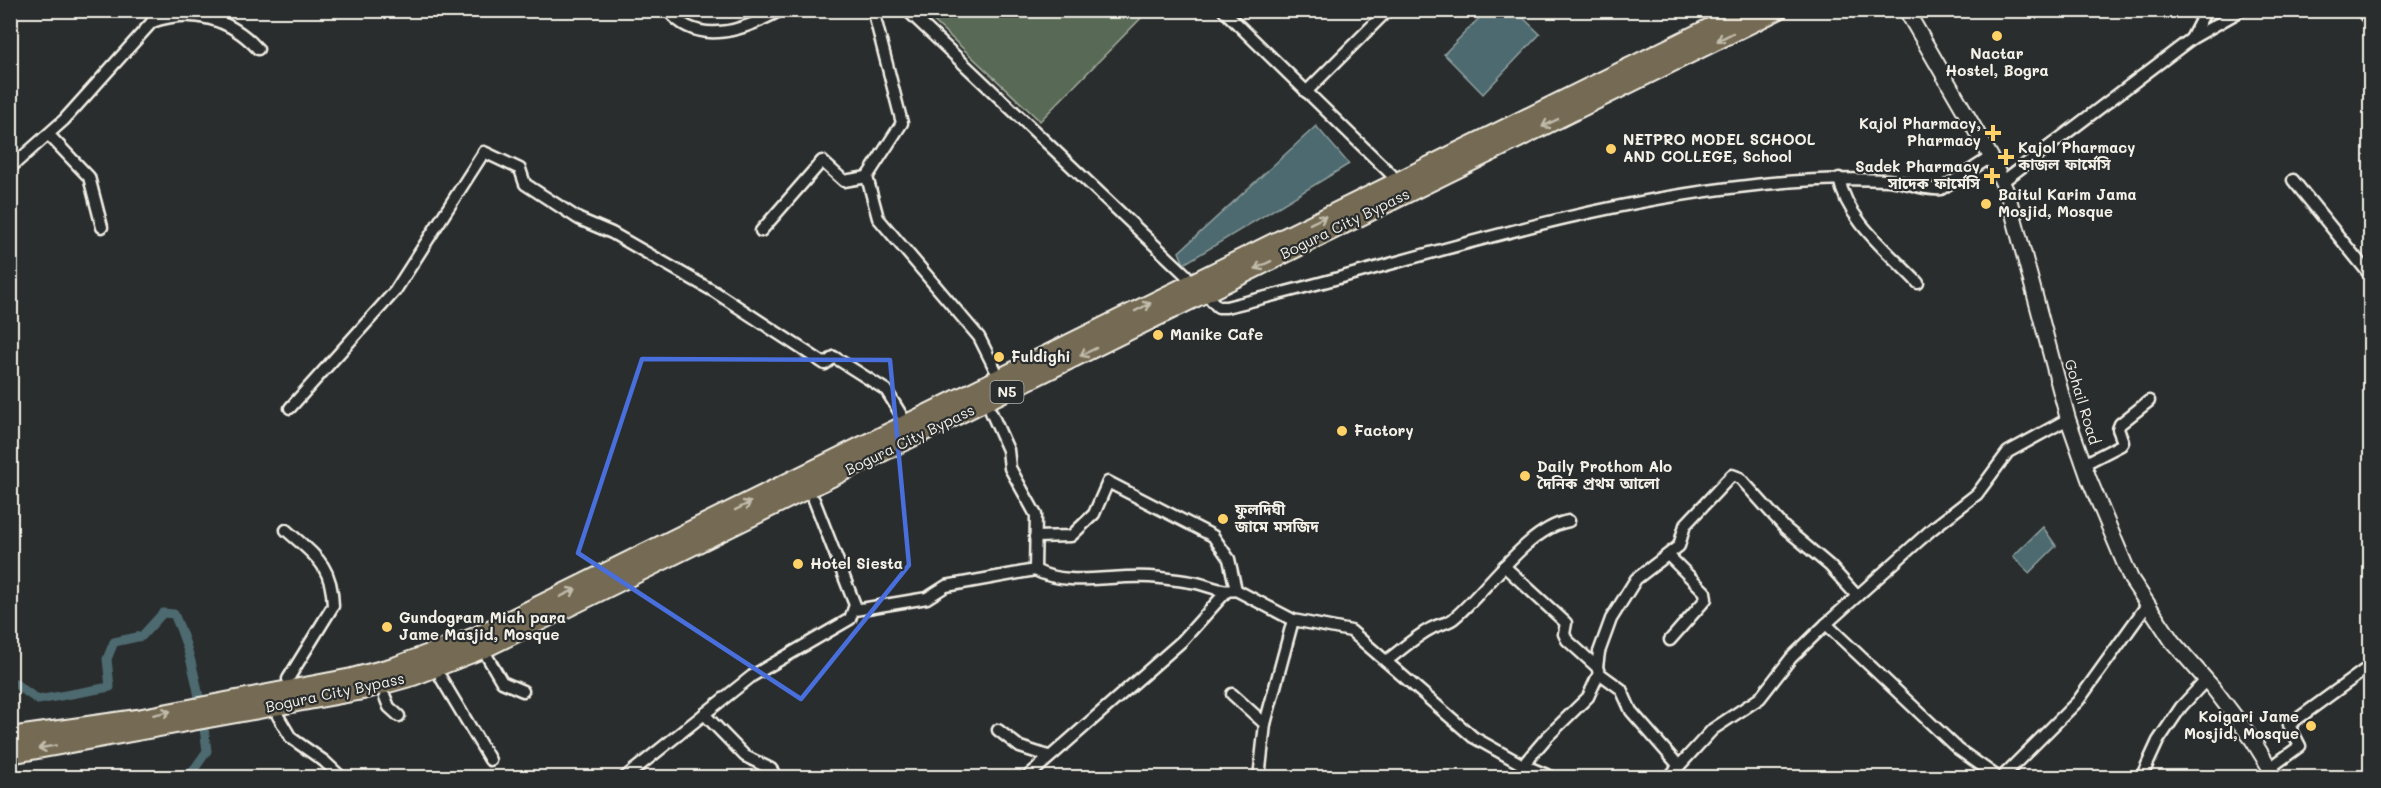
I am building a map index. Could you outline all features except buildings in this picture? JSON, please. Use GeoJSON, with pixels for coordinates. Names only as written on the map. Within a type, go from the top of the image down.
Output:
{"type":"FeatureCollection","features":[{"type":"Feature","properties":{"kind":"highway","name":"Bogura City Bypass"},"geometry":{"type":"LineString","coordinates":[[215,711],[394,667],[475,637],[1746,10]]}},
{"type":"Feature","properties":{"kind":"highway","name":"Bogura City Bypass"},"geometry":{"type":"LineString","coordinates":[[215,711],[363,690],[413,676],[486,647],[1778,10]]}},
{"type":"Feature","properties":{"kind":"highway"},"geometry":{"type":"LineString","coordinates":[[10,754],[215,711]]}},
{"type":"Feature","properties":{"kind":"highway"},"geometry":{"type":"LineString","coordinates":[[10,737],[137,719],[189,715]]}},
{"type":"Feature","properties":{"kind":"main road","name":"Gohail Road"},"geometry":{"type":"LineString","coordinates":[[1906,10],[1991,157],[2002,182],[2020,237],[2068,419],[2127,569],[2147,605],[2172,641],[2252,739],[2273,772]]}},
{"type":"Feature","properties":{"kind":"street"},"geometry":{"type":"LineString","coordinates":[[10,168],[49,135],[152,22],[156,10]]}},
{"type":"Feature","properties":{"kind":"street"},"geometry":{"type":"LineString","coordinates":[[668,10],[689,30],[707,34],[721,33],[781,10]]}},
{"type":"Feature","properties":{"kind":"street"},"geometry":{"type":"LineString","coordinates":[[760,231],[822,161],[844,181],[867,177],[902,123],[873,10]]}},
{"type":"Feature","properties":{"kind":"street"},"geometry":{"type":"LineString","coordinates":[[908,10],[1186,275]]}},
{"type":"Feature","properties":{"kind":"street"},"geometry":{"type":"LineString","coordinates":[[1223,10],[1391,174]]}},
{"type":"Feature","properties":{"kind":"street"},"geometry":{"type":"LineString","coordinates":[[1306,92],[1388,10]]}},
{"type":"Feature","properties":{"kind":"street"},"geometry":{"type":"LineString","coordinates":[[2191,39],[2206,10]]}},
{"type":"Feature","properties":{"kind":"street"},"geometry":{"type":"LineString","coordinates":[[2002,182],[2191,39],[2242,10]]}},
{"type":"Feature","properties":{"kind":"street"},"geometry":{"type":"LineString","coordinates":[[2361,10],[2370,21]]}},
{"type":"Feature","properties":{"kind":"street"},"geometry":{"type":"LineString","coordinates":[[152,22],[170,16],[217,18],[246,35],[258,49]]}},
{"type":"Feature","properties":{"kind":"street"},"geometry":{"type":"LineString","coordinates":[[49,135],[89,177],[102,227]]}},
{"type":"Feature","properties":{"kind":"street"},"geometry":{"type":"LineString","coordinates":[[290,408],[395,291],[484,152],[520,169],[525,184],[579,219],[612,233],[715,292],[825,364],[834,357],[886,390],[902,416]]}},
{"type":"Feature","properties":{"kind":"street"},"geometry":{"type":"LineString","coordinates":[[1212,301],[1218,307],[1248,301],[1540,223],[1631,203],[1746,186],[1839,178],[1894,181],[1941,189],[1991,157]]}},
{"type":"Feature","properties":{"kind":"street"},"geometry":{"type":"LineString","coordinates":[[867,177],[878,218],[980,337],[994,369]]}},
{"type":"Feature","properties":{"kind":"street"},"geometry":{"type":"LineString","coordinates":[[1839,178],[1842,196],[1855,216],[1918,283]]}},
{"type":"Feature","properties":{"kind":"street"},"geometry":{"type":"LineString","coordinates":[[2293,180],[2370,275]]}},
{"type":"Feature","properties":{"kind":"street"},"geometry":{"type":"LineString","coordinates":[[2084,464],[2121,445],[2123,442],[2118,429],[2120,424],[2149,401]]}},
{"type":"Feature","properties":{"kind":"street"},"geometry":{"type":"LineString","coordinates":[[990,411],[1008,450],[1011,468],[1036,515],[1035,570]]}},
{"type":"Feature","properties":{"kind":"street"},"geometry":{"type":"LineString","coordinates":[[1668,777],[1713,729],[1760,698],[1791,658],[1826,624],[1932,528],[1977,494],[2008,452],[2068,419]]}},
{"type":"Feature","properties":{"kind":"street"},"geometry":{"type":"LineString","coordinates":[[1523,765],[1547,736],[1588,697],[1598,670],[1599,652],[1611,619],[1636,579],[1653,564],[1669,556],[1679,546],[1685,525],[1732,475],[1737,475],[1785,528],[1830,566],[1857,596]]}},
{"type":"Feature","properties":{"kind":"street"},"geometry":{"type":"LineString","coordinates":[[1026,777],[1182,641],[1231,591],[1229,559],[1214,536],[1107,482],[1094,514],[1071,536],[1035,537]]}},
{"type":"Feature","properties":{"kind":"street"},"geometry":{"type":"LineString","coordinates":[[624,777],[752,676],[850,619],[855,605],[814,500]]}},
{"type":"Feature","properties":{"kind":"street"},"geometry":{"type":"LineString","coordinates":[[1386,661],[1432,627],[1450,621],[1504,566],[1548,530],[1560,522],[1569,521]]}},
{"type":"Feature","properties":{"kind":"street"},"geometry":{"type":"LineString","coordinates":[[286,530],[325,566],[333,593],[333,606],[288,679]]}},
{"type":"Feature","properties":{"kind":"street"},"geometry":{"type":"LineString","coordinates":[[1669,556],[1705,592],[1706,599],[1671,640]]}},
{"type":"Feature","properties":{"kind":"street"},"geometry":{"type":"LineString","coordinates":[[1504,566],[1566,623],[1564,634],[1567,640],[1621,689],[1631,711],[1679,766]]}},
{"type":"Feature","properties":{"kind":"street"},"geometry":{"type":"LineString","coordinates":[[855,610],[927,598],[946,586],[1035,570],[1063,578],[1150,577],[1191,582],[1231,591],[1293,620],[1351,631],[1473,737],[1523,765],[1554,777]]}},
{"type":"Feature","properties":{"kind":"street"},"geometry":{"type":"LineString","coordinates":[[1826,624],[1958,749],[2000,777],[2078,701],[2147,605]]}},
{"type":"Feature","properties":{"kind":"street"},"geometry":{"type":"LineString","coordinates":[[1259,777],[1265,724],[1293,620]]}},
{"type":"Feature","properties":{"kind":"street"},"geometry":{"type":"LineString","coordinates":[[488,658],[502,682],[523,691]]}},
{"type":"Feature","properties":{"kind":"street"},"geometry":{"type":"LineString","coordinates":[[2273,772],[2300,746],[2289,725],[2370,666]]}},
{"type":"Feature","properties":{"kind":"street"},"geometry":{"type":"LineString","coordinates":[[441,678],[490,760]]}},
{"type":"Feature","properties":{"kind":"street"},"geometry":{"type":"LineString","coordinates":[[2142,777],[2158,741],[2181,707],[2206,680]]}},
{"type":"Feature","properties":{"kind":"street"},"geometry":{"type":"LineString","coordinates":[[1232,694],[1265,724]]}},
{"type":"Feature","properties":{"kind":"street"},"geometry":{"type":"LineString","coordinates":[[385,697],[389,707],[399,716]]}},
{"type":"Feature","properties":{"kind":"street"},"geometry":{"type":"LineString","coordinates":[[704,714],[746,756],[771,769],[777,777]]}},
{"type":"Feature","properties":{"kind":"street"},"geometry":{"type":"LineString","coordinates":[[278,716],[291,738],[324,760],[342,777]]}},
{"type":"Feature","properties":{"kind":"street"},"geometry":{"type":"LineString","coordinates":[[998,730],[1020,747],[1048,756]]}},
{"type":"Feature","properties":{"kind":"highlighted area"},"geometry":{"type":"Polygon","coordinates":[[[642,359],[890,360],[909,565],[801,699],[578,553],[642,359]]]}},
{"type":"Feature","properties":{"kind":"green space"},"geometry":{"type":"Polygon","coordinates":[[[923,11],[1148,11],[1040,121],[923,11]]]}},
{"type":"Feature","properties":{"kind":"water"},"geometry":{"type":"Polygon","coordinates":[[[1486,11],[1516,11],[1540,34],[1483,94],[1444,54],[1486,11]]]}},
{"type":"Feature","properties":{"kind":"water"},"geometry":{"type":"Polygon","coordinates":[[[1316,126],[1349,164],[1184,264],[1179,252],[1316,126]]]}},
{"type":"Feature","properties":{"kind":"water"},"geometry":{"type":"Polygon","coordinates":[[[2043,527],[2056,546],[2029,573],[2013,556],[2043,527]]]}},
{"type":"Feature","properties":{"kind":"waterway"},"geometry":{"type":"LineString","coordinates":[[10,680],[38,700],[110,687],[107,659],[114,642],[142,636],[163,613],[174,614],[192,664],[207,751],[188,778]]}},
{"type":"Feature","properties":{"kind":"place","name":"Nactar Hostel, Bogra"},"geometry":{"type":"Point","coordinates":[1997,36]}},
{"type":"Feature","properties":{"kind":"place","name":"Kajol Pharmacy, Pharmacy"},"geometry":{"type":"Point","coordinates":[1993,133]}},
{"type":"Feature","properties":{"kind":"place","name":"NETPRO MODEL SCHOOL AND COLLEGE, School"},"geometry":{"type":"Point","coordinates":[1611,149]}},
{"type":"Feature","properties":{"kind":"place","name":"Kajol Pharmacy কাজল ফার্মেসি"},"geometry":{"type":"Point","coordinates":[2006,157]}},
{"type":"Feature","properties":{"kind":"place","name":"Sadek Pharmacy সাদেক ফার্মেসি"},"geometry":{"type":"Point","coordinates":[1992,176]}},
{"type":"Feature","properties":{"kind":"place","name":"Baitul Karim Jama Mosjid, Mosque"},"geometry":{"type":"Point","coordinates":[1986,204]}},
{"type":"Feature","properties":{"kind":"place","name":"Manike Cafe"},"geometry":{"type":"Point","coordinates":[1158,335]}},
{"type":"Feature","properties":{"kind":"place","name":"Fuldighi"},"geometry":{"type":"Point","coordinates":[999,357]}},
{"type":"Feature","properties":{"kind":"place","name":"Factory"},"geometry":{"type":"Point","coordinates":[1342,431]}},
{"type":"Feature","properties":{"kind":"place","name":"Daily Prothom Alo দৈনিক প্রথম আলো"},"geometry":{"type":"Point","coordinates":[1525,476]}},
{"type":"Feature","properties":{"kind":"place","name":"ফুলদিঘী জামে মসজিদ"},"geometry":{"type":"Point","coordinates":[1223,519]}},
{"type":"Feature","properties":{"kind":"place","name":"Hotel Siesta"},"geometry":{"type":"Point","coordinates":[798,564]}},
{"type":"Feature","properties":{"kind":"place","name":"Gundogram Miah para Jame Masjid, Mosque"},"geometry":{"type":"Point","coordinates":[387,627]}},
{"type":"Feature","properties":{"kind":"place","name":"Koigari Jame Mosjid, Mosque"},"geometry":{"type":"Point","coordinates":[2311,726]}}]}
